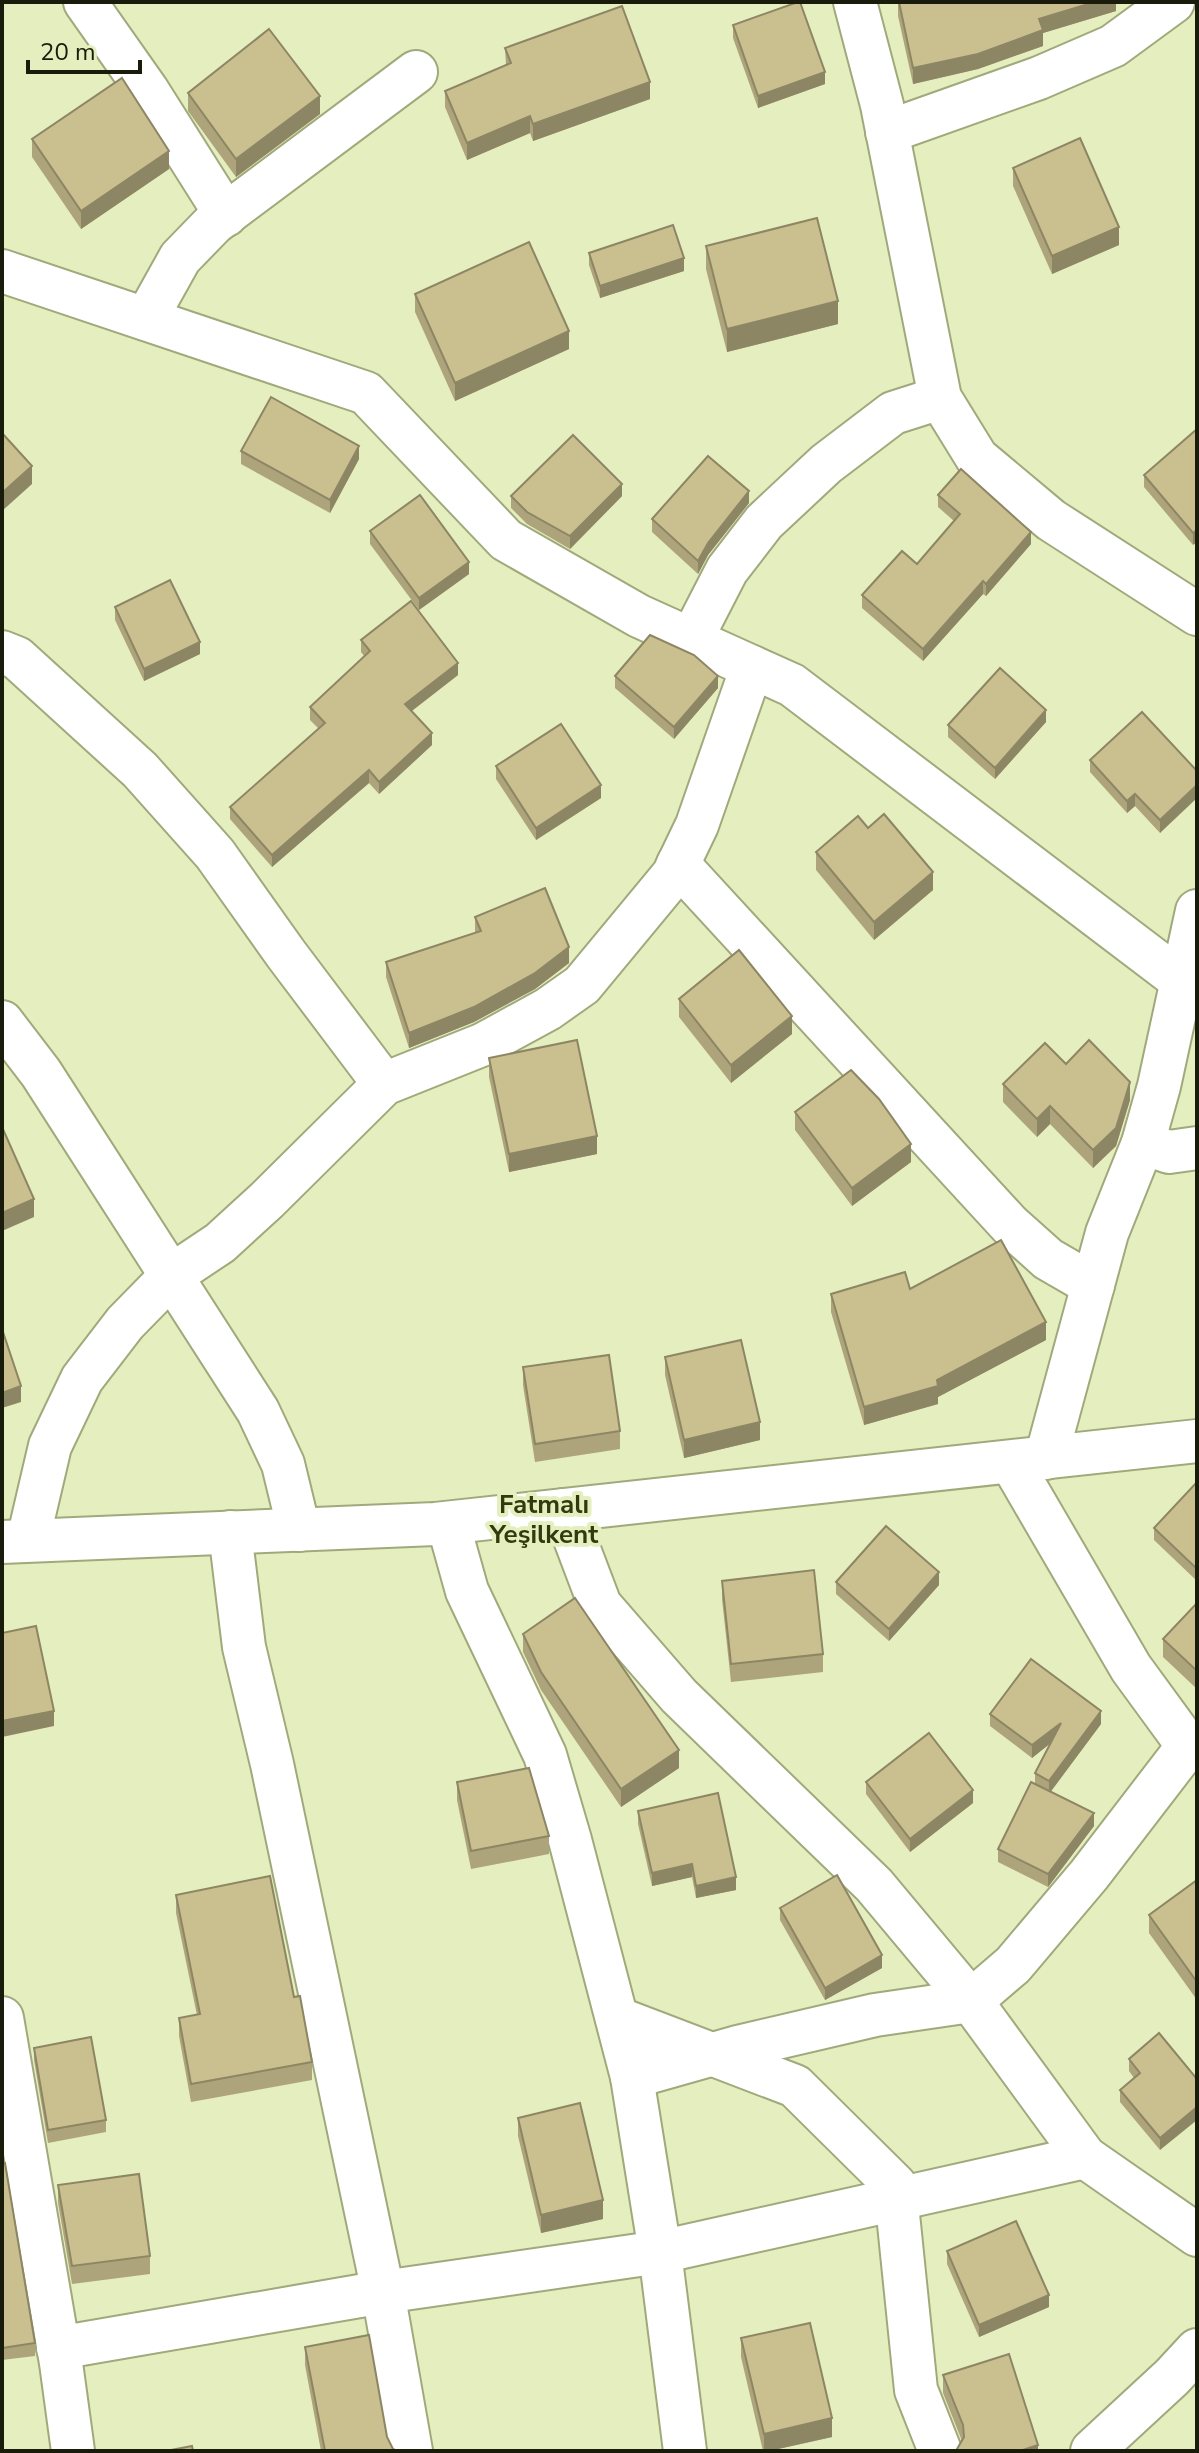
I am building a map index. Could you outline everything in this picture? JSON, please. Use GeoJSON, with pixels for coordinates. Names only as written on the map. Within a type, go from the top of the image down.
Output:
{"type":"FeatureCollection","features":[{"type":"Feature","properties":{"kind":"street"},"geometry":{"type":"LineString","coordinates":[[85,2],[147,90],[226,215]]}},
{"type":"Feature","properties":{"kind":"street"},"geometry":{"type":"LineString","coordinates":[[855,2],[887,132],[940,398],[977,458],[1040,511],[1197,614]]}},
{"type":"Feature","properties":{"kind":"street"},"geometry":{"type":"LineString","coordinates":[[887,132],[1039,78],[1113,46],[1173,2]]}},
{"type":"Feature","properties":{"kind":"street"},"geometry":{"type":"LineString","coordinates":[[146,319],[180,258],[226,215],[416,72]]}},
{"type":"Feature","properties":{"kind":"street"},"geometry":{"type":"LineString","coordinates":[[2,271],[366,393],[506,540],[639,616],[792,685],[1182,981]]}},
{"type":"Feature","properties":{"kind":"street"},"geometry":{"type":"LineString","coordinates":[[691,640],[727,570],[764,522],[826,464],[893,413],[940,398]]}},
{"type":"Feature","properties":{"kind":"street"},"geometry":{"type":"LineString","coordinates":[[2,652],[17,658],[140,770],[215,854],[384,1084]]}},
{"type":"Feature","properties":{"kind":"street"},"geometry":{"type":"LineString","coordinates":[[752,667],[697,825],[673,875],[616,940],[582,985],[548,1009],[484,1044],[384,1084],[231,1232],[172,1275],[125,1323],[82,1379],[50,1446],[15,1541],[448,1523],[1197,1441]]}},
{"type":"Feature","properties":{"kind":"street"},"geometry":{"type":"LineString","coordinates":[[678,864],[1010,1225],[1048,1259],[1093,1285]]}},
{"type":"Feature","properties":{"kind":"street"},"geometry":{"type":"LineString","coordinates":[[632,2077],[875,2015],[971,2001],[1013,1965],[1192,1749],[1131,1668],[1029,1460],[1093,1285],[1107,1233],[1143,1143],[1159,1086],[1197,911]]}},
{"type":"Feature","properties":{"kind":"street"},"geometry":{"type":"LineString","coordinates":[[2,1022],[41,1073],[258,1411],[283,1464],[299,1530]]}},
{"type":"Feature","properties":{"kind":"street"},"geometry":{"type":"LineString","coordinates":[[1143,1143],[1169,1152],[1197,1148]]}},
{"type":"Feature","properties":{"kind":"street"},"geometry":{"type":"LineString","coordinates":[[564,1510],[600,1605],[679,1696],[874,1885],[971,2001],[1085,2157],[1197,2235]]}},
{"type":"Feature","properties":{"kind":"street"},"geometry":{"type":"LineString","coordinates":[[448,1523],[467,1591],[545,1755],[617,2018],[632,2077],[660,2252],[685,2451]]}},
{"type":"Feature","properties":{"kind":"street"},"geometry":{"type":"LineString","coordinates":[[230,1532],[244,1647],[272,1764],[383,2292],[411,2451]]}},
{"type":"Feature","properties":{"kind":"street"},"geometry":{"type":"LineString","coordinates":[[2,2018],[73,2451]]}},
{"type":"Feature","properties":{"kind":"street"},"geometry":{"type":"LineString","coordinates":[[617,2018],[795,2086],[895,2185],[916,2390],[940,2451]]}},
{"type":"Feature","properties":{"kind":"street"},"geometry":{"type":"LineString","coordinates":[[58,2348],[383,2292],[660,2252],[1085,2157]]}},
{"type":"Feature","properties":{"kind":"street"},"geometry":{"type":"LineString","coordinates":[[1092,2451],[1197,2350]]}},
{"type":"Feature","properties":{"kind":"building"},"geometry":{"type":"Polygon","coordinates":[[[798,2],[825,72],[758,96],[733,25],[798,2]]]}},
{"type":"Feature","properties":{"kind":"building"},"geometry":{"type":"Polygon","coordinates":[[[899,2],[1095,2],[1039,19],[1043,30],[978,54],[913,68],[899,2]]]}},
{"type":"Feature","properties":{"kind":"building"},"geometry":{"type":"Polygon","coordinates":[[[622,6],[650,82],[533,124],[530,116],[467,143],[445,91],[511,63],[505,48],[622,6]]]}},
{"type":"Feature","properties":{"kind":"building"},"geometry":{"type":"Polygon","coordinates":[[[269,29],[320,96],[236,159],[188,93],[269,29]]]}},
{"type":"Feature","properties":{"kind":"building"},"geometry":{"type":"Polygon","coordinates":[[[122,78],[169,151],[81,211],[32,139],[122,78]]]}},
{"type":"Feature","properties":{"kind":"building"},"geometry":{"type":"Polygon","coordinates":[[[1080,138],[1119,227],[1052,256],[1013,168],[1080,138]]]}},
{"type":"Feature","properties":{"kind":"building"},"geometry":{"type":"Polygon","coordinates":[[[817,218],[838,301],[727,329],[706,246],[817,218]]]}},
{"type":"Feature","properties":{"kind":"building"},"geometry":{"type":"Polygon","coordinates":[[[673,225],[684,258],[600,286],[589,253],[673,225]]]}},
{"type":"Feature","properties":{"kind":"building"},"geometry":{"type":"Polygon","coordinates":[[[529,242],[569,331],[455,383],[415,294],[529,242]]]}},
{"type":"Feature","properties":{"kind":"building"},"geometry":{"type":"Polygon","coordinates":[[[271,397],[359,446],[330,500],[241,451],[271,397]]]}},
{"type":"Feature","properties":{"kind":"building"},"geometry":{"type":"Polygon","coordinates":[[[1197,429],[1197,530],[1193,533],[1144,475],[1197,429]]]}},
{"type":"Feature","properties":{"kind":"building"},"geometry":{"type":"Polygon","coordinates":[[[2,433],[32,466],[2,493],[2,433]]]}},
{"type":"Feature","properties":{"kind":"building"},"geometry":{"type":"Polygon","coordinates":[[[573,435],[622,484],[570,536],[527,512],[511,496],[573,435]]]}},
{"type":"Feature","properties":{"kind":"building"},"geometry":{"type":"Polygon","coordinates":[[[708,456],[749,491],[708,543],[698,561],[652,519],[708,456]]]}},
{"type":"Feature","properties":{"kind":"building"},"geometry":{"type":"Polygon","coordinates":[[[961,469],[1031,532],[923,649],[862,595],[902,551],[917,564],[960,514],[938,495],[961,469]]]}},
{"type":"Feature","properties":{"kind":"building"},"geometry":{"type":"Polygon","coordinates":[[[420,495],[469,562],[419,598],[370,531],[420,495]]]}},
{"type":"Feature","properties":{"kind":"building"},"geometry":{"type":"Polygon","coordinates":[[[170,580],[200,642],[144,669],[115,607],[170,580]]]}},
{"type":"Feature","properties":{"kind":"building"},"geometry":{"type":"Polygon","coordinates":[[[411,601],[458,663],[405,704],[432,733],[379,782],[369,770],[272,855],[230,807],[325,723],[310,707],[370,651],[361,640],[411,601]]]}},
{"type":"Feature","properties":{"kind":"building"},"geometry":{"type":"Polygon","coordinates":[[[650,635],[694,655],[718,676],[674,727],[615,676],[650,635]]]}},
{"type":"Feature","properties":{"kind":"building"},"geometry":{"type":"Polygon","coordinates":[[[1000,668],[1046,710],[995,768],[948,725],[1000,668]]]}},
{"type":"Feature","properties":{"kind":"building"},"geometry":{"type":"Polygon","coordinates":[[[1142,712],[1197,771],[1197,785],[1160,820],[1135,794],[1127,801],[1090,760],[1142,712]]]}},
{"type":"Feature","properties":{"kind":"building"},"geometry":{"type":"Polygon","coordinates":[[[561,724],[601,785],[536,828],[496,766],[561,724]]]}},
{"type":"Feature","properties":{"kind":"building"},"geometry":{"type":"Polygon","coordinates":[[[884,814],[933,872],[874,922],[816,852],[858,816],[868,828],[884,814]]]}},
{"type":"Feature","properties":{"kind":"building"},"geometry":{"type":"Polygon","coordinates":[[[545,888],[569,947],[535,973],[474,1007],[409,1033],[386,962],[481,931],[475,917],[545,888]]]}},
{"type":"Feature","properties":{"kind":"building"},"geometry":{"type":"Polygon","coordinates":[[[739,950],[792,1016],[731,1065],[679,999],[739,950]]]}},
{"type":"Feature","properties":{"kind":"building"},"geometry":{"type":"Polygon","coordinates":[[[577,1040],[597,1136],[509,1154],[489,1058],[577,1040]]]}},
{"type":"Feature","properties":{"kind":"building"},"geometry":{"type":"Polygon","coordinates":[[[1089,1040],[1130,1082],[1116,1128],[1093,1150],[1050,1106],[1037,1119],[1003,1084],[1045,1043],[1066,1064],[1089,1040]]]}},
{"type":"Feature","properties":{"kind":"building"},"geometry":{"type":"Polygon","coordinates":[[[851,1070],[879,1099],[911,1144],[852,1188],[795,1112],[851,1070]]]}},
{"type":"Feature","properties":{"kind":"building"},"geometry":{"type":"Polygon","coordinates":[[[2,1127],[34,1199],[2,1213],[2,1127]]]}},
{"type":"Feature","properties":{"kind":"building"},"geometry":{"type":"Polygon","coordinates":[[[1001,1240],[1046,1322],[937,1380],[938,1386],[864,1407],[831,1294],[905,1272],[910,1289],[1001,1240]]]}},
{"type":"Feature","properties":{"kind":"building"},"geometry":{"type":"Polygon","coordinates":[[[2,1329],[21,1386],[2,1393],[2,1329]]]}},
{"type":"Feature","properties":{"kind":"building"},"geometry":{"type":"Polygon","coordinates":[[[741,1340],[760,1422],[684,1440],[665,1357],[741,1340]]]}},
{"type":"Feature","properties":{"kind":"building"},"geometry":{"type":"Polygon","coordinates":[[[609,1355],[620,1431],[535,1444],[523,1367],[609,1355]]]}},
{"type":"Feature","properties":{"kind":"building"},"geometry":{"type":"Polygon","coordinates":[[[1197,1482],[1197,1569],[1154,1528],[1197,1482]]]}},
{"type":"Feature","properties":{"kind":"building"},"geometry":{"type":"Polygon","coordinates":[[[886,1526],[939,1572],[889,1629],[836,1582],[886,1526]]]}},
{"type":"Feature","properties":{"kind":"building"},"geometry":{"type":"Polygon","coordinates":[[[814,1570],[823,1654],[731,1664],[722,1581],[814,1570]]]}},
{"type":"Feature","properties":{"kind":"building"},"geometry":{"type":"Polygon","coordinates":[[[575,1598],[679,1750],[621,1789],[541,1672],[523,1634],[575,1598]]]}},
{"type":"Feature","properties":{"kind":"building"},"geometry":{"type":"Polygon","coordinates":[[[1197,1603],[1197,1671],[1163,1639],[1197,1603]]]}},
{"type":"Feature","properties":{"kind":"building"},"geometry":{"type":"Polygon","coordinates":[[[36,1626],[54,1711],[2,1721],[2,1633],[36,1626]]]}},
{"type":"Feature","properties":{"kind":"building"},"geometry":{"type":"Polygon","coordinates":[[[1031,1659],[1101,1711],[1049,1781],[1035,1773],[1061,1723],[1032,1745],[990,1714],[1031,1659]]]}},
{"type":"Feature","properties":{"kind":"building"},"geometry":{"type":"Polygon","coordinates":[[[929,1733],[973,1790],[910,1839],[866,1782],[929,1733]]]}},
{"type":"Feature","properties":{"kind":"building"},"geometry":{"type":"Polygon","coordinates":[[[529,1768],[549,1836],[471,1851],[457,1782],[529,1768]]]}},
{"type":"Feature","properties":{"kind":"building"},"geometry":{"type":"Polygon","coordinates":[[[1031,1782],[1094,1813],[1048,1874],[998,1849],[1031,1782]]]}},
{"type":"Feature","properties":{"kind":"building"},"geometry":{"type":"Polygon","coordinates":[[[718,1793],[736,1877],[696,1886],[692,1864],[652,1873],[638,1811],[718,1793]]]}},
{"type":"Feature","properties":{"kind":"building"},"geometry":{"type":"Polygon","coordinates":[[[837,1875],[882,1955],[825,1988],[780,1908],[837,1875]]]}},
{"type":"Feature","properties":{"kind":"building"},"geometry":{"type":"Polygon","coordinates":[[[270,1876],[294,1997],[300,1996],[312,2062],[191,2084],[179,2018],[200,2014],[176,1895],[270,1876]]]}},
{"type":"Feature","properties":{"kind":"building"},"geometry":{"type":"Polygon","coordinates":[[[1197,1880],[1197,1982],[1149,1915],[1197,1880]]]}},
{"type":"Feature","properties":{"kind":"building"},"geometry":{"type":"Polygon","coordinates":[[[1159,2033],[1197,2079],[1197,2107],[1160,2138],[1120,2090],[1140,2073],[1129,2059],[1159,2033]]]}},
{"type":"Feature","properties":{"kind":"building"},"geometry":{"type":"Polygon","coordinates":[[[91,2037],[106,2120],[48,2130],[34,2048],[91,2037]]]}},
{"type":"Feature","properties":{"kind":"building"},"geometry":{"type":"Polygon","coordinates":[[[580,2103],[603,2200],[541,2215],[518,2118],[580,2103]]]}},
{"type":"Feature","properties":{"kind":"building"},"geometry":{"type":"Polygon","coordinates":[[[5,2163],[35,2343],[2,2348],[2,2164],[5,2163]]]}},
{"type":"Feature","properties":{"kind":"building"},"geometry":{"type":"Polygon","coordinates":[[[139,2174],[150,2256],[72,2266],[58,2185],[139,2174]]]}},
{"type":"Feature","properties":{"kind":"building"},"geometry":{"type":"Polygon","coordinates":[[[1016,2221],[1049,2295],[979,2325],[947,2251],[1016,2221]]]}},
{"type":"Feature","properties":{"kind":"building"},"geometry":{"type":"Polygon","coordinates":[[[810,2323],[832,2418],[764,2434],[741,2338],[810,2323]]]}},
{"type":"Feature","properties":{"kind":"building"},"geometry":{"type":"Polygon","coordinates":[[[369,2335],[387,2437],[397,2451],[325,2451],[305,2347],[369,2335]]]}},
{"type":"Feature","properties":{"kind":"building"},"geometry":{"type":"Polygon","coordinates":[[[1009,2354],[1038,2445],[1020,2451],[958,2451],[964,2437],[963,2425],[943,2375],[1009,2354]]]}},
{"type":"Feature","properties":{"kind":"building"},"geometry":{"type":"Polygon","coordinates":[[[192,2446],[193,2451],[166,2451],[192,2446]]]}},
{"type":"Feature","properties":{"kind":"district","name":"Fatmalı Yeşilkent"},"geometry":{"type":"Point","coordinates":[544,1519]}}]}
